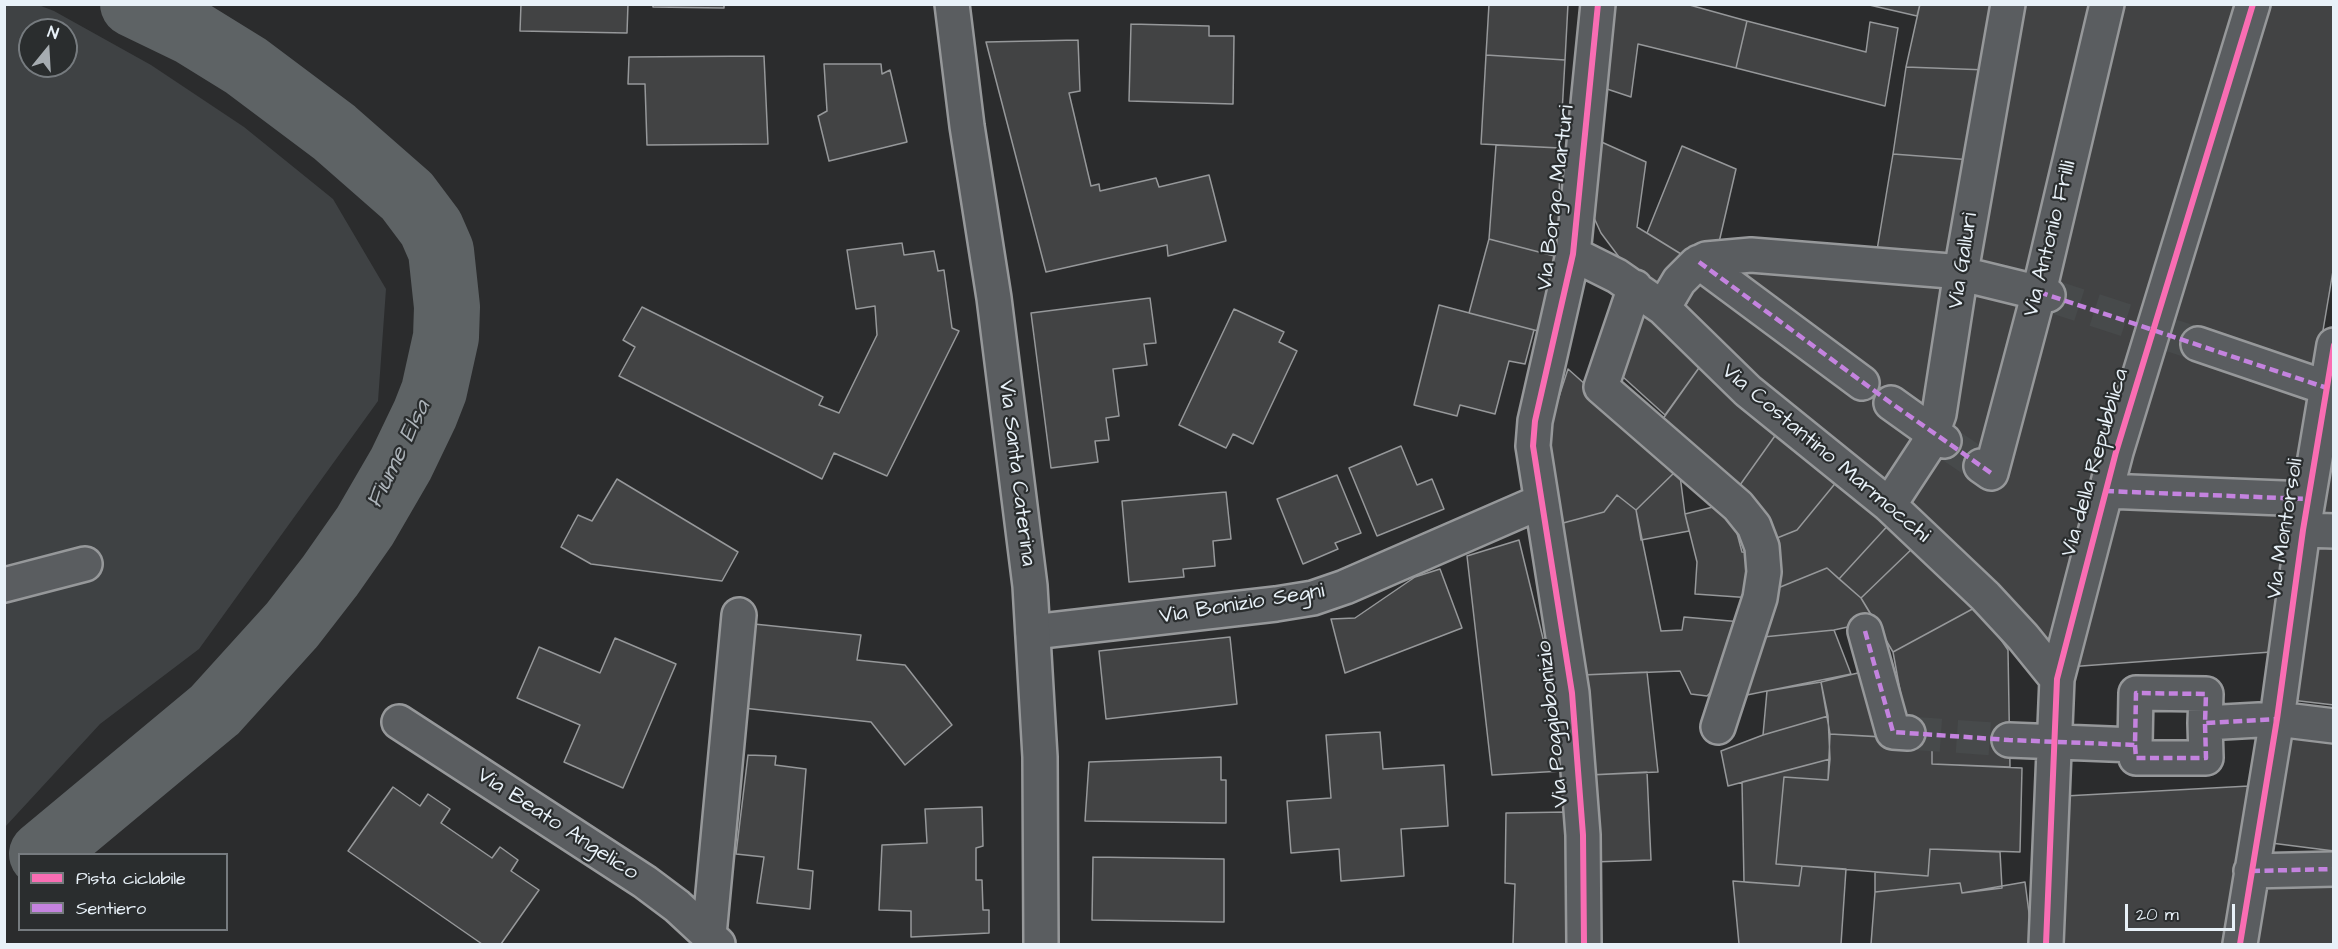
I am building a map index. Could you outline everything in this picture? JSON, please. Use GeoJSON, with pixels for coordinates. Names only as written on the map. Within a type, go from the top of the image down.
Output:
{"type":"FeatureCollection","features":[{"type":"Feature","properties":{"kind":"street","name":"Via Santa Caterina"},"geometry":{"type":"LineString","coordinates":[[952,4],[964,105],[994,298],[1017,470],[1034,632],[1040,758],[1041,945]]}},
{"type":"Feature","properties":{"kind":"street","name":"Via Borgo Marturi"},"geometry":{"type":"LineString","coordinates":[[1540,502],[1533,446],[1535,421],[1573,254],[1598,4]]}},
{"type":"Feature","properties":{"kind":"street","name":"Via Gallurì"},"geometry":{"type":"LineString","coordinates":[[1889,505],[1921,458],[1939,437],[1939,414],[1961,272],[2008,4]]}},
{"type":"Feature","properties":{"kind":"street","name":"Via Antonio Frilli"},"geometry":{"type":"LineString","coordinates":[[1986,469],[2043,294],[2107,4]]}},
{"type":"Feature","properties":{"kind":"street","name":"Via della Repubblica"},"geometry":{"type":"LineString","coordinates":[[2046,945],[2057,679],[2105,491],[2152,329],[2253,4]]}},
{"type":"Feature","properties":{"kind":"street","name":"Via Costantino Marmocchi"},"geometry":{"type":"LineString","coordinates":[[1573,254],[1617,276],[1663,308],[1748,391],[1889,505],[1985,596],[2037,653],[2057,679]]}},
{"type":"Feature","properties":{"kind":"street"},"geometry":{"type":"LineString","coordinates":[[1663,308],[1687,272],[1700,262],[1734,255],[1767,255],[1961,272],[2043,294]]}},
{"type":"Feature","properties":{"kind":"street"},"geometry":{"type":"LineString","coordinates":[[1700,262],[1862,382]]}},
{"type":"Feature","properties":{"kind":"street"},"geometry":{"type":"LineString","coordinates":[[1635,287],[1600,387],[1738,506],[1754,526],[1762,547],[1764,572],[1760,598],[1718,727]]}},
{"type":"Feature","properties":{"kind":"street"},"geometry":{"type":"LineString","coordinates":[[2198,344],[2327,388]]}},
{"type":"Feature","properties":{"kind":"street","name":"Via Montorsoli"},"geometry":{"type":"LineString","coordinates":[[2240,945],[2277,718],[2315,520],[2327,388],[2334,345]]}},
{"type":"Feature","properties":{"kind":"street"},"geometry":{"type":"LineString","coordinates":[[1891,403],[1939,437]]}},
{"type":"Feature","properties":{"kind":"street"},"geometry":{"type":"LineString","coordinates":[[2105,491],[2315,520]]}},
{"type":"Feature","properties":{"kind":"street","name":"Via Bonizio Segni"},"geometry":{"type":"LineString","coordinates":[[1034,632],[1313,598],[1345,587],[1540,502]]}},
{"type":"Feature","properties":{"kind":"street","name":"Via Poggiobonizio"},"geometry":{"type":"LineString","coordinates":[[1540,502],[1572,693],[1583,835],[1584,945]]}},
{"type":"Feature","properties":{"kind":"street"},"geometry":{"type":"LineString","coordinates":[[4,585],[86,564]]}},
{"type":"Feature","properties":{"kind":"street","name":"Via Beato Angelico"},"geometry":{"type":"LineString","coordinates":[[713,940],[739,615]]}},
{"type":"Feature","properties":{"kind":"street"},"geometry":{"type":"LineString","coordinates":[[1864,631],[1893,732],[1908,733]]}},
{"type":"Feature","properties":{"kind":"street"},"geometry":{"type":"LineString","coordinates":[[2136,693],[2206,694],[2205,723],[2206,758],[2136,758],[2136,693]]}},
{"type":"Feature","properties":{"kind":"street"},"geometry":{"type":"LineString","coordinates":[[2205,723],[2277,718],[2334,726]]}},
{"type":"Feature","properties":{"kind":"street","name":"Via Beato Angelico"},"geometry":{"type":"LineString","coordinates":[[399,722],[645,882],[677,906],[713,940]]}},
{"type":"Feature","properties":{"kind":"street"},"geometry":{"type":"LineString","coordinates":[[2009,740],[2135,745]]}},
{"type":"Feature","properties":{"kind":"street"},"geometry":{"type":"LineString","coordinates":[[2251,871],[2334,869]]}},
{"type":"Feature","properties":{"kind":"shaded area"},"geometry":{"type":"Polygon","coordinates":[[[36,4],[67,18],[18,18],[18,78],[78,78],[78,24],[151,65],[244,127],[333,199],[386,289],[378,401],[199,649],[100,724],[5,827],[4,5],[36,4]]]}},
{"type":"Feature","properties":{"kind":"building"},"geometry":{"type":"Polygon","coordinates":[[[521,4],[628,4],[627,33],[520,31],[521,4]]]}},
{"type":"Feature","properties":{"kind":"building"},"geometry":{"type":"Polygon","coordinates":[[[653,4],[724,4],[724,8],[653,7],[653,4]]]}},
{"type":"Feature","properties":{"kind":"building"},"geometry":{"type":"Polygon","coordinates":[[[1489,4],[1568,4],[1565,60],[1486,55],[1489,4]]]}},
{"type":"Feature","properties":{"kind":"building"},"geometry":{"type":"Polygon","coordinates":[[[1612,4],[1686,4],[1747,21],[1736,68],[1638,44],[1631,97],[1604,88],[1612,4]]]}},
{"type":"Feature","properties":{"kind":"building"},"geometry":{"type":"Polygon","coordinates":[[[1865,4],[1920,4],[1917,16],[1865,4]]]}},
{"type":"Feature","properties":{"kind":"building"},"geometry":{"type":"Polygon","coordinates":[[[1920,4],[1997,4],[1987,70],[1906,67],[1920,4]]]}},
{"type":"Feature","properties":{"kind":"building"},"geometry":{"type":"Polygon","coordinates":[[[2019,4],[2097,4],[2031,284],[1975,269],[2019,4]]]}},
{"type":"Feature","properties":{"kind":"building"},"geometry":{"type":"Polygon","coordinates":[[[2117,4],[2235,4],[2162,268],[2050,648],[1901,503],[1972,280],[2030,295],[2117,4]]]}},
{"type":"Feature","properties":{"kind":"building"},"geometry":{"type":"Polygon","coordinates":[[[2268,4],[2334,5],[2334,265],[2315,378],[2195,350],[2159,337],[2268,4]]]}},
{"type":"Feature","properties":{"kind":"building"},"geometry":{"type":"Polygon","coordinates":[[[1747,21],[1866,52],[1870,22],[1898,28],[1885,106],[1736,68],[1747,21]]]}},
{"type":"Feature","properties":{"kind":"building"},"geometry":{"type":"Polygon","coordinates":[[[1131,24],[1209,26],[1209,36],[1234,36],[1233,104],[1129,101],[1131,24]]]}},
{"type":"Feature","properties":{"kind":"building"},"geometry":{"type":"Polygon","coordinates":[[[1078,40],[1080,91],[1069,93],[1091,186],[1099,184],[1100,191],[1156,178],[1159,187],[1209,175],[1226,241],[1168,256],[1167,245],[1046,272],[986,42],[1078,40]]]}},
{"type":"Feature","properties":{"kind":"building"},"geometry":{"type":"Polygon","coordinates":[[[1486,55],[1565,60],[1560,148],[1481,144],[1486,55]]]}},
{"type":"Feature","properties":{"kind":"building"},"geometry":{"type":"Polygon","coordinates":[[[764,56],[768,144],[647,145],[645,84],[628,84],[629,57],[764,56]]]}},
{"type":"Feature","properties":{"kind":"building"},"geometry":{"type":"Polygon","coordinates":[[[824,64],[881,64],[882,74],[890,70],[907,142],[829,161],[818,116],[827,111],[824,64]]]}},
{"type":"Feature","properties":{"kind":"building"},"geometry":{"type":"Polygon","coordinates":[[[1906,67],[1987,70],[1972,160],[1893,154],[1906,67]]]}},
{"type":"Feature","properties":{"kind":"building"},"geometry":{"type":"Polygon","coordinates":[[[1597,140],[1646,162],[1637,227],[1681,254],[1662,294],[1644,281],[1619,257],[1601,233],[1588,205],[1597,140]]]}},
{"type":"Feature","properties":{"kind":"building"},"geometry":{"type":"Polygon","coordinates":[[[1496,145],[1560,148],[1558,257],[1489,239],[1496,145]]]}},
{"type":"Feature","properties":{"kind":"building"},"geometry":{"type":"Polygon","coordinates":[[[1682,146],[1736,169],[1717,251],[1681,254],[1647,233],[1682,146]]]}},
{"type":"Feature","properties":{"kind":"building"},"geometry":{"type":"Polygon","coordinates":[[[1893,154],[1972,160],[1954,267],[1876,256],[1893,154]]]}},
{"type":"Feature","properties":{"kind":"building"},"geometry":{"type":"Polygon","coordinates":[[[1489,239],[1558,257],[1538,331],[1469,313],[1489,239]]]}},
{"type":"Feature","properties":{"kind":"building"},"geometry":{"type":"Polygon","coordinates":[[[902,243],[904,255],[934,251],[938,271],[944,270],[952,328],[959,331],[887,476],[834,453],[822,479],[619,376],[635,347],[623,340],[642,307],[823,397],[819,405],[839,413],[877,335],[875,306],[856,309],[847,250],[902,243]]]}},
{"type":"Feature","properties":{"kind":"building"},"geometry":{"type":"Polygon","coordinates":[[[1746,265],[1952,280],[1929,421],[1887,491],[1682,312],[1703,273],[1739,285],[1746,265]]]}},
{"type":"Feature","properties":{"kind":"building"},"geometry":{"type":"Polygon","coordinates":[[[1150,298],[1156,343],[1144,344],[1147,365],[1113,369],[1119,416],[1106,418],[1109,440],[1095,441],[1098,462],[1051,468],[1031,313],[1150,298]]]}},
{"type":"Feature","properties":{"kind":"building"},"geometry":{"type":"Polygon","coordinates":[[[1644,302],[1701,365],[1665,415],[1623,377],[1621,364],[1644,302]]]}},
{"type":"Feature","properties":{"kind":"building"},"geometry":{"type":"Polygon","coordinates":[[[1439,305],[1534,330],[1525,364],[1509,361],[1495,414],[1460,405],[1457,416],[1414,405],[1439,305]]]}},
{"type":"Feature","properties":{"kind":"building"},"geometry":{"type":"Polygon","coordinates":[[[1234,309],[1284,332],[1279,342],[1297,351],[1253,444],[1233,434],[1226,448],[1179,425],[1234,309]]]}},
{"type":"Feature","properties":{"kind":"building"},"geometry":{"type":"Polygon","coordinates":[[[2159,337],[2314,392],[2296,490],[2116,487],[2159,337]]]}},
{"type":"Feature","properties":{"kind":"building"},"geometry":{"type":"Polygon","coordinates":[[[1701,365],[1777,433],[1735,492],[1655,430],[1701,365]]]}},
{"type":"Feature","properties":{"kind":"building"},"geometry":{"type":"Polygon","coordinates":[[[1568,369],[1679,468],[1636,510],[1617,495],[1604,512],[1552,526],[1543,446],[1568,369]]]}},
{"type":"Feature","properties":{"kind":"building"},"geometry":{"type":"Polygon","coordinates":[[[2334,400],[2334,514],[2314,513],[2334,400]]]}},
{"type":"Feature","properties":{"kind":"building"},"geometry":{"type":"Polygon","coordinates":[[[1777,433],[1838,480],[1797,530],[1772,540],[1767,514],[1735,492],[1777,433]]]}},
{"type":"Feature","properties":{"kind":"building"},"geometry":{"type":"Polygon","coordinates":[[[1401,446],[1417,485],[1432,479],[1444,509],[1377,536],[1349,468],[1401,446]]]}},
{"type":"Feature","properties":{"kind":"building"},"geometry":{"type":"Polygon","coordinates":[[[1679,468],[1689,531],[1641,540],[1636,510],[1679,468]]]}},
{"type":"Feature","properties":{"kind":"building"},"geometry":{"type":"Polygon","coordinates":[[[1337,475],[1361,533],[1335,543],[1338,549],[1303,564],[1277,499],[1337,475]]]}},
{"type":"Feature","properties":{"kind":"building"},"geometry":{"type":"Polygon","coordinates":[[[617,479],[738,552],[722,581],[591,564],[561,547],[578,515],[592,521],[617,479]]]}},
{"type":"Feature","properties":{"kind":"building"},"geometry":{"type":"Polygon","coordinates":[[[1838,480],[1892,521],[1839,579],[1827,568],[1768,592],[1772,540],[1797,530],[1838,480]]]}},
{"type":"Feature","properties":{"kind":"building"},"geometry":{"type":"Polygon","coordinates":[[[1226,492],[1231,539],[1213,541],[1215,566],[1183,569],[1184,577],[1129,582],[1122,501],[1226,492]]]}},
{"type":"Feature","properties":{"kind":"building"},"geometry":{"type":"Polygon","coordinates":[[[1617,495],[1636,510],[1661,631],[1682,630],[1684,617],[1742,622],[1718,685],[1707,696],[1691,694],[1680,671],[1582,675],[1552,526],[1604,512],[1617,495]]]}},
{"type":"Feature","properties":{"kind":"building"},"geometry":{"type":"Polygon","coordinates":[[[2111,499],[2294,506],[2271,652],[2068,667],[2111,499]]]}},
{"type":"Feature","properties":{"kind":"building"},"geometry":{"type":"Polygon","coordinates":[[[1729,503],[1742,552],[1755,553],[1752,598],[1695,594],[1697,562],[1685,514],[1729,503]]]}},
{"type":"Feature","properties":{"kind":"building"},"geometry":{"type":"Polygon","coordinates":[[[1892,521],[1916,545],[1861,598],[1839,579],[1892,521]]]}},
{"type":"Feature","properties":{"kind":"building"},"geometry":{"type":"Polygon","coordinates":[[[1519,540],[1558,700],[1562,771],[1492,775],[1467,556],[1519,540]]]}},
{"type":"Feature","properties":{"kind":"building"},"geometry":{"type":"Polygon","coordinates":[[[2311,543],[2334,545],[2334,705],[2291,700],[2311,543]]]}},
{"type":"Feature","properties":{"kind":"building"},"geometry":{"type":"Polygon","coordinates":[[[1916,545],[1978,606],[1893,652],[1861,598],[1916,545]]]}},
{"type":"Feature","properties":{"kind":"building"},"geometry":{"type":"Polygon","coordinates":[[[1827,568],[1861,598],[1875,621],[1834,630],[1753,638],[1768,592],[1827,568]]]}},
{"type":"Feature","properties":{"kind":"building"},"geometry":{"type":"Polygon","coordinates":[[[1440,569],[1462,628],[1345,673],[1331,619],[1355,618],[1415,577],[1440,569]]]}},
{"type":"Feature","properties":{"kind":"building"},"geometry":{"type":"Polygon","coordinates":[[[1978,606],[2008,650],[2010,767],[1932,764],[1932,740],[1909,739],[1893,652],[1978,606]]]}},
{"type":"Feature","properties":{"kind":"building"},"geometry":{"type":"Polygon","coordinates":[[[754,624],[861,635],[857,660],[905,665],[952,725],[905,765],[871,722],[743,708],[754,624]]]}},
{"type":"Feature","properties":{"kind":"building"},"geometry":{"type":"Polygon","coordinates":[[[1834,630],[1851,674],[1737,697],[1753,638],[1834,630]]]}},
{"type":"Feature","properties":{"kind":"building"},"geometry":{"type":"Polygon","coordinates":[[[1230,637],[1237,704],[1106,719],[1099,651],[1230,637]]]}},
{"type":"Feature","properties":{"kind":"building"},"geometry":{"type":"Polygon","coordinates":[[[615,638],[676,664],[623,788],[564,762],[580,725],[517,698],[539,647],[600,673],[615,638]]]}},
{"type":"Feature","properties":{"kind":"building"},"geometry":{"type":"Polygon","coordinates":[[[1866,671],[1885,737],[1830,734],[1821,682],[1866,671]]]}},
{"type":"Feature","properties":{"kind":"building"},"geometry":{"type":"Polygon","coordinates":[[[1647,672],[1658,772],[1589,775],[1582,675],[1647,672]]]}},
{"type":"Feature","properties":{"kind":"building"},"geometry":{"type":"Polygon","coordinates":[[[1821,682],[1828,716],[1763,735],[1767,691],[1821,682]]]}},
{"type":"Feature","properties":{"kind":"building"},"geometry":{"type":"Polygon","coordinates":[[[1828,716],[1830,759],[1728,786],[1721,751],[1763,735],[1828,716]]]}},
{"type":"Feature","properties":{"kind":"building"},"geometry":{"type":"Polygon","coordinates":[[[1380,732],[1383,769],[1444,765],[1448,826],[1401,829],[1404,876],[1341,881],[1339,849],[1291,853],[1287,801],[1331,798],[1326,735],[1380,732]]]}},
{"type":"Feature","properties":{"kind":"building"},"geometry":{"type":"Polygon","coordinates":[[[1830,734],[1932,740],[1932,764],[2022,768],[2020,852],[1930,849],[1928,876],[1776,864],[1784,777],[1828,780],[1830,734]]]}},
{"type":"Feature","properties":{"kind":"building"},"geometry":{"type":"Polygon","coordinates":[[[2284,734],[2334,741],[2334,851],[2271,843],[2284,734]]]}},
{"type":"Feature","properties":{"kind":"building"},"geometry":{"type":"Polygon","coordinates":[[[748,755],[776,756],[775,765],[806,769],[798,869],[813,871],[810,909],[757,903],[764,857],[736,854],[748,755]]]}},
{"type":"Feature","properties":{"kind":"building"},"geometry":{"type":"Polygon","coordinates":[[[1221,757],[1221,780],[1226,780],[1226,823],[1085,821],[1089,762],[1221,757]]]}},
{"type":"Feature","properties":{"kind":"building"},"geometry":{"type":"Polygon","coordinates":[[[1830,759],[1828,780],[1784,777],[1776,864],[1802,866],[1799,886],[1744,882],[1742,782],[1830,759]]]}},
{"type":"Feature","properties":{"kind":"building"},"geometry":{"type":"Polygon","coordinates":[[[1647,772],[1651,860],[1593,862],[1589,775],[1647,772]]]}},
{"type":"Feature","properties":{"kind":"building"},"geometry":{"type":"Polygon","coordinates":[[[2249,786],[2223,944],[2058,944],[2065,796],[2249,786]]]}},
{"type":"Feature","properties":{"kind":"building"},"geometry":{"type":"Polygon","coordinates":[[[393,787],[420,806],[428,794],[450,809],[441,823],[492,858],[500,847],[518,860],[511,871],[539,890],[501,944],[482,944],[348,851],[393,787]]]}},
{"type":"Feature","properties":{"kind":"building"},"geometry":{"type":"Polygon","coordinates":[[[982,807],[983,846],[976,848],[976,880],[982,880],[983,910],[989,910],[989,933],[911,937],[911,911],[879,910],[882,845],[927,843],[925,809],[982,807]]]}},
{"type":"Feature","properties":{"kind":"building"},"geometry":{"type":"Polygon","coordinates":[[[1567,812],[1569,944],[1513,944],[1515,884],[1505,883],[1506,813],[1567,812]]]}},
{"type":"Feature","properties":{"kind":"building"},"geometry":{"type":"Polygon","coordinates":[[[1930,849],[2000,852],[2002,888],[1962,893],[1960,883],[1875,892],[1875,872],[1928,876],[1930,849]]]}},
{"type":"Feature","properties":{"kind":"building"},"geometry":{"type":"Polygon","coordinates":[[[1093,857],[1224,859],[1224,922],[1092,920],[1093,857]]]}},
{"type":"Feature","properties":{"kind":"building"},"geometry":{"type":"Polygon","coordinates":[[[1802,866],[1846,869],[1841,944],[1739,944],[1733,881],[1799,886],[1802,866]]]}},
{"type":"Feature","properties":{"kind":"building"},"geometry":{"type":"Polygon","coordinates":[[[2025,882],[2033,944],[1871,944],[1875,892],[1960,883],[1962,893],[2025,882]]]}},
{"type":"Feature","properties":{"kind":"building"},"geometry":{"type":"Polygon","coordinates":[[[2260,885],[2334,885],[2334,944],[2252,944],[2260,885]]]}},
{"type":"Feature","properties":{"kind":"waterway","name":"Fiume Elsa"},"geometry":{"type":"LineString","coordinates":[[43,853],[215,710],[292,625],[365,526],[401,464],[434,391],[446,337],[447,307],[441,251],[431,228],[407,196],[334,132],[246,66],[191,32],[133,4]]}},
{"type":"Feature","properties":{"kind":"tunnel"},"geometry":{"type":"LineString","coordinates":[[2048,295],[2144,326]]}},
{"type":"Feature","properties":{"kind":"tunnel"},"geometry":{"type":"LineString","coordinates":[[2161,332],[2198,344]]}},
{"type":"Feature","properties":{"kind":"tunnel"},"geometry":{"type":"LineString","coordinates":[[1944,441],[1981,466]]}},
{"type":"Feature","properties":{"kind":"tunnel"},"geometry":{"type":"LineString","coordinates":[[1908,733],[2009,740]]}},
{"type":"Feature","properties":{"kind":"marked path"},"geometry":{"type":"LineString","coordinates":[[1699,262],[1891,403],[1991,473]]}},
{"type":"Feature","properties":{"kind":"marked path"},"geometry":{"type":"LineString","coordinates":[[2039,292],[2327,388]]}},
{"type":"Feature","properties":{"kind":"marked path"},"geometry":{"type":"LineString","coordinates":[[2105,491],[2308,499]]}},
{"type":"Feature","properties":{"kind":"marked path"},"geometry":{"type":"LineString","coordinates":[[1865,631],[1893,732],[2135,745],[2136,693],[2206,694],[2205,723],[2277,719]]}},
{"type":"Feature","properties":{"kind":"marked path"},"geometry":{"type":"LineString","coordinates":[[2135,745],[2136,758],[2206,758],[2205,723]]}},
{"type":"Feature","properties":{"kind":"marked path"},"geometry":{"type":"LineString","coordinates":[[2251,871],[2334,869]]}},
{"type":"Feature","properties":{"kind":"cycle path"},"geometry":{"type":"LineString","coordinates":[[1584,944],[1583,835],[1572,693],[1533,446],[1535,421],[1573,254],[1598,4]]}},
{"type":"Feature","properties":{"kind":"cycle path"},"geometry":{"type":"LineString","coordinates":[[2046,944],[2057,679],[2116,452],[2253,4]]}},
{"type":"Feature","properties":{"kind":"cycle path"},"geometry":{"type":"LineString","coordinates":[[2240,944],[2277,719],[2303,530],[2334,345]]}}]}
